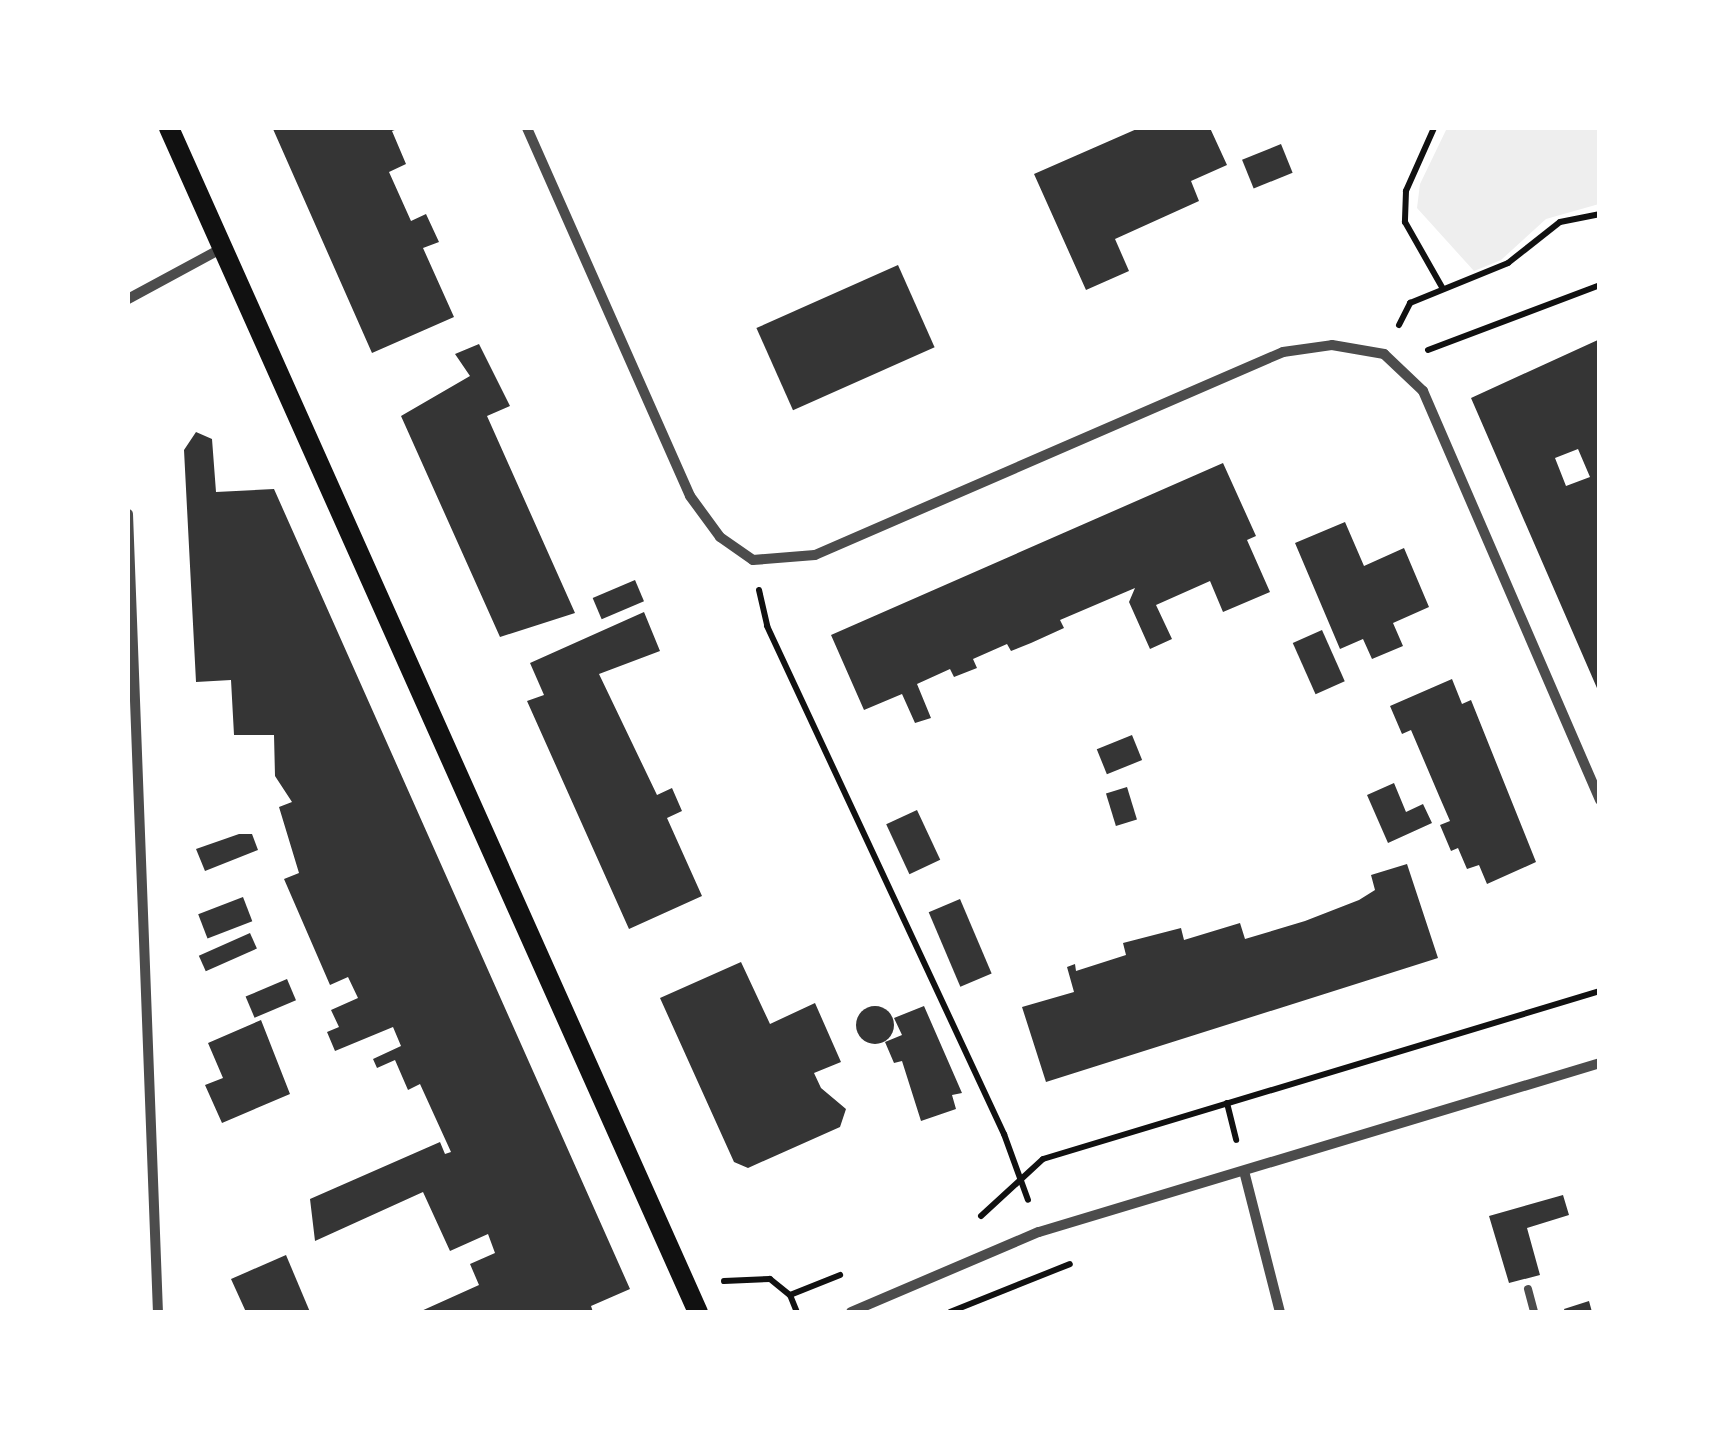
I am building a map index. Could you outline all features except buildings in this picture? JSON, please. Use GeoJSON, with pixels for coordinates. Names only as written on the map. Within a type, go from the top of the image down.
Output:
{"type":"FeatureCollection","features":[{"type":"Feature","properties":{"kind":"main road"},"geometry":{"type":"LineString","coordinates":[[169,128],[694,1303]]}},
{"type":"Feature","properties":{"kind":"street"},"geometry":{"type":"LineString","coordinates":[[527,128],[690,496],[720,537],[753,560],[815,555],[1284,352],[1332,345],[1384,354],[1405,368],[1423,391],[1600,800]]}},
{"type":"Feature","properties":{"kind":"street"},"geometry":{"type":"LineString","coordinates":[[128,298],[224,247]]}},
{"type":"Feature","properties":{"kind":"street"},"geometry":{"type":"LineString","coordinates":[[128,514],[158,1312]]}},
{"type":"Feature","properties":{"kind":"street"},"geometry":{"type":"LineString","coordinates":[[851,1312],[1038,1232],[1600,1064]]}},
{"type":"Feature","properties":{"kind":"street"},"geometry":{"type":"LineString","coordinates":[[1244,1172],[1280,1312]]}},
{"type":"Feature","properties":{"kind":"lane"},"geometry":{"type":"LineString","coordinates":[[1528,1289],[1534,1312]]}},
{"type":"Feature","properties":{"kind":"path"},"geometry":{"type":"LineString","coordinates":[[1434,128],[1406,191],[1405,222],[1442,286]]}},
{"type":"Feature","properties":{"kind":"path"},"geometry":{"type":"LineString","coordinates":[[1384,354],[1410,303],[1442,286],[1508,263],[1560,222],[1600,214]]}},
{"type":"Feature","properties":{"kind":"path"},"geometry":{"type":"LineString","coordinates":[[1405,368],[1430,349],[1600,285]]}},
{"type":"Feature","properties":{"kind":"path"},"geometry":{"type":"LineString","coordinates":[[753,560],[767,626],[1021,1179],[1038,1232]]}},
{"type":"Feature","properties":{"kind":"path"},"geometry":{"type":"LineString","coordinates":[[962,1224],[1043,1159],[1600,990]]}},
{"type":"Feature","properties":{"kind":"path"},"geometry":{"type":"LineString","coordinates":[[790,1295],[851,1270]]}},
{"type":"Feature","properties":{"kind":"path"},"geometry":{"type":"LineString","coordinates":[[694,1303],[750,1276],[790,1295],[797,1312]]}},
{"type":"Feature","properties":{"kind":"shaded area"},"geometry":{"type":"Polygon","coordinates":[[[1447,128],[1599,128],[1599,204],[1546,219],[1501,260],[1474,271],[1417,208],[1420,184],[1447,128]]]}}]}
